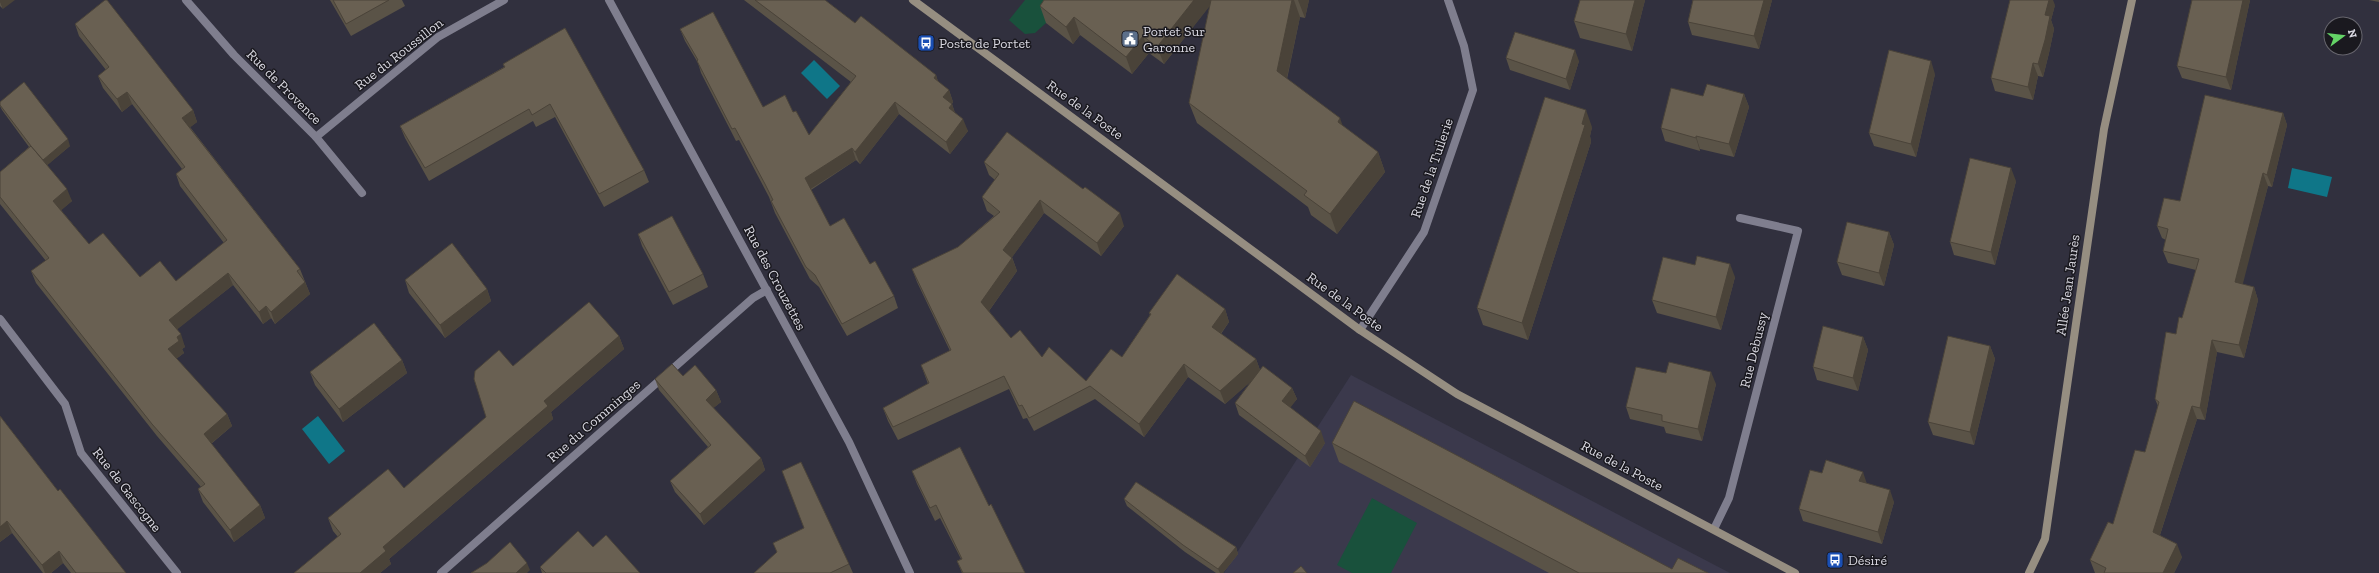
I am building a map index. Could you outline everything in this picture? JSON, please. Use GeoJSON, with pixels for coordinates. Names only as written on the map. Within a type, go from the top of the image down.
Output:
{"type":"FeatureCollection","features":[{"type":"Feature","properties":{"kind":"street","name":"Rue de Provence"},"geometry":{"type":"LineString","coordinates":[[186,0],[234,55],[316,137],[362,193]]}},
{"type":"Feature","properties":{"kind":"street","name":"Rue du Roussillon"},"geometry":{"type":"LineString","coordinates":[[316,137],[438,37],[504,0]]}},
{"type":"Feature","properties":{"kind":"street","name":"Rue des Crouzettes"},"geometry":{"type":"LineString","coordinates":[[609,0],[848,442],[910,573]]}},
{"type":"Feature","properties":{"kind":"street","name":"Rue de la Poste"},"geometry":{"type":"LineString","coordinates":[[913,0],[1360,330],[1457,394],[1796,573]]}},
{"type":"Feature","properties":{"kind":"street","name":"Rue de la Tuilerie"},"geometry":{"type":"LineString","coordinates":[[1360,330],[1424,232],[1473,90],[1464,46],[1448,0]]}},
{"type":"Feature","properties":{"kind":"street","name":"Allée Jean Jaurès"},"geometry":{"type":"LineString","coordinates":[[2029,573],[2045,539],[2104,129],[2132,0]]}},
{"type":"Feature","properties":{"kind":"street","name":"Rue Debussy"},"geometry":{"type":"LineString","coordinates":[[1714,529],[1729,498],[1798,231],[1740,218]]}},
{"type":"Feature","properties":{"kind":"street","name":"Rue du Comminges"},"geometry":{"type":"LineString","coordinates":[[441,573],[753,298],[766,290]]}},
{"type":"Feature","properties":{"kind":"street","name":"Rue de Gascogne"},"geometry":{"type":"LineString","coordinates":[[0,318],[65,404],[81,453],[177,573]]}},
{"type":"Feature","properties":{"kind":"shaded area"},"geometry":{"type":"Polygon","coordinates":[[[1351,375],[1730,573],[1224,573],[1351,375]]]}},
{"type":"Feature","properties":{"kind":"green space"},"geometry":{"type":"Polygon","coordinates":[[[1025,0],[1063,0],[1046,23],[1035,33],[1025,34],[1009,20],[1025,0]]]}},
{"type":"Feature","properties":{"kind":"green space"},"geometry":{"type":"Polygon","coordinates":[[[1372,498],[1417,523],[1391,573],[1352,573],[1337,565],[1372,498]]]}},
{"type":"Feature","properties":{"kind":"water"},"geometry":{"type":"Polygon","coordinates":[[[814,60],[840,86],[827,99],[801,73],[814,60]]]}},
{"type":"Feature","properties":{"kind":"water"},"geometry":{"type":"Polygon","coordinates":[[[2292,168],[2332,177],[2327,197],[2288,188],[2292,168]]]}},
{"type":"Feature","properties":{"kind":"water"},"geometry":{"type":"Polygon","coordinates":[[[318,416],[345,451],[329,464],[302,429],[318,416]]]}},
{"type":"Feature","properties":{"kind":"building"},"geometry":{"type":"Polygon","coordinates":[[[107,0],[193,110],[182,118],[300,269],[297,271],[305,282],[271,312],[266,306],[259,312],[228,273],[169,320],[181,334],[177,337],[179,341],[168,349],[227,414],[204,434],[260,505],[230,530],[198,489],[205,484],[152,424],[31,271],[49,258],[0,197],[0,172],[31,146],[67,189],[53,201],[89,244],[103,233],[140,277],[160,261],[176,281],[227,240],[176,174],[185,167],[127,92],[117,99],[98,76],[109,67],[75,24],[107,0]]]}},
{"type":"Feature","properties":{"kind":"building"},"geometry":{"type":"Polygon","coordinates":[[[333,0],[389,0],[346,24],[333,0]]]}},
{"type":"Feature","properties":{"kind":"building"},"geometry":{"type":"Polygon","coordinates":[[[755,0],[825,0],[855,23],[861,16],[936,75],[934,78],[949,90],[943,97],[952,104],[949,108],[963,119],[946,142],[895,102],[855,152],[852,148],[805,178],[830,226],[844,218],[870,264],[875,261],[894,296],[842,324],[815,275],[806,267],[771,201],[773,200],[765,184],[735,128],[732,129],[697,61],[698,60],[680,29],[713,12],[763,107],[785,95],[793,112],[796,111],[809,135],[856,76],[755,0]]]}},
{"type":"Feature","properties":{"kind":"building","name":"Portet Sur Garonne"},"geometry":{"type":"Polygon","coordinates":[[[1044,0],[1194,0],[1157,47],[1143,36],[1126,57],[1074,17],[1066,27],[1040,6],[1044,0]]]}},
{"type":"Feature","properties":{"kind":"building"},"geometry":{"type":"Polygon","coordinates":[[[1211,0],[1292,0],[1277,71],[1340,118],[1338,122],[1378,152],[1330,214],[1304,195],[1307,191],[1189,103],[1211,0]]]}},
{"type":"Feature","properties":{"kind":"building"},"geometry":{"type":"Polygon","coordinates":[[[1580,0],[1635,0],[1626,34],[1574,21],[1580,0]]]}},
{"type":"Feature","properties":{"kind":"building"},"geometry":{"type":"Polygon","coordinates":[[[1693,0],[1764,0],[1754,36],[1688,22],[1693,0]]]}},
{"type":"Feature","properties":{"kind":"building"},"geometry":{"type":"Polygon","coordinates":[[[2010,0],[2049,0],[2045,15],[2050,16],[2045,40],[2038,64],[2033,63],[2028,87],[1991,78],[2010,0]]]}},
{"type":"Feature","properties":{"kind":"building"},"geometry":{"type":"Polygon","coordinates":[[[2192,0],[2243,0],[2226,77],[2177,66],[2192,0]]]}},
{"type":"Feature","properties":{"kind":"building"},"geometry":{"type":"Polygon","coordinates":[[[565,28],[644,170],[599,194],[550,104],[532,115],[529,109],[425,168],[400,126],[505,67],[503,64],[565,28]]]}},
{"type":"Feature","properties":{"kind":"building"},"geometry":{"type":"Polygon","coordinates":[[[1515,32],[1575,50],[1566,79],[1506,58],[1515,32]]]}},
{"type":"Feature","properties":{"kind":"building"},"geometry":{"type":"Polygon","coordinates":[[[1889,50],[1931,61],[1911,144],[1869,133],[1889,50]]]}},
{"type":"Feature","properties":{"kind":"building"},"geometry":{"type":"Polygon","coordinates":[[[24,82],[68,139],[43,160],[0,105],[0,102],[24,82]]]}},
{"type":"Feature","properties":{"kind":"building"},"geometry":{"type":"Polygon","coordinates":[[[1707,84],[1744,94],[1729,144],[1696,136],[1696,138],[1661,128],[1671,88],[1703,96],[1707,84]]]}},
{"type":"Feature","properties":{"kind":"building"},"geometry":{"type":"Polygon","coordinates":[[[2205,95],[2283,113],[2267,175],[2263,173],[2235,282],[2254,287],[2239,345],[2212,340],[2200,408],[2192,406],[2153,532],[2177,544],[2163,573],[2104,573],[2106,568],[2090,560],[2108,522],[2113,524],[2135,450],[2145,452],[2159,402],[2155,399],[2166,332],[2176,334],[2179,317],[2182,318],[2199,259],[2163,251],[2168,229],[2157,226],[2164,198],[2180,201],[2205,95]]]}},
{"type":"Feature","properties":{"kind":"building"},"geometry":{"type":"Polygon","coordinates":[[[1545,97],[1586,110],[1582,124],[1585,125],[1522,323],[1477,308],[1545,97]]]}},
{"type":"Feature","properties":{"kind":"building"},"geometry":{"type":"Polygon","coordinates":[[[1007,132],[1083,189],[1085,187],[1120,213],[1097,243],[1040,200],[1003,250],[1012,258],[981,302],[1011,338],[1020,330],[1042,357],[1049,347],[1086,381],[1111,349],[1122,357],[1151,314],[1149,313],[1177,274],[1225,309],[1212,327],[1256,359],[1220,391],[1184,364],[1139,424],[1090,386],[1029,418],[1022,405],[1019,406],[1004,376],[893,427],[883,408],[929,383],[921,365],[951,350],[912,269],[958,247],[1000,212],[982,197],[999,174],[984,162],[1007,132]]]}},
{"type":"Feature","properties":{"kind":"building"},"geometry":{"type":"Polygon","coordinates":[[[1970,158],[2011,168],[1991,252],[1950,242],[1970,158]]]}},
{"type":"Feature","properties":{"kind":"building"},"geometry":{"type":"Polygon","coordinates":[[[672,216],[703,274],[669,292],[638,234],[672,216]]]}},
{"type":"Feature","properties":{"kind":"building"},"geometry":{"type":"Polygon","coordinates":[[[1847,222],[1889,232],[1879,273],[1837,262],[1847,222]]]}},
{"type":"Feature","properties":{"kind":"building"},"geometry":{"type":"Polygon","coordinates":[[[452,243],[487,289],[440,325],[405,280],[452,243]]]}},
{"type":"Feature","properties":{"kind":"building"},"geometry":{"type":"Polygon","coordinates":[[[1697,256],[1730,264],[1716,317],[1652,300],[1663,257],[1695,265],[1697,256]]]}},
{"type":"Feature","properties":{"kind":"building"},"geometry":{"type":"Polygon","coordinates":[[[589,302],[619,336],[544,401],[548,406],[383,547],[386,551],[360,573],[294,573],[341,534],[328,518],[388,469],[404,488],[486,417],[474,379],[475,371],[499,350],[513,366],[589,302]]]}},
{"type":"Feature","properties":{"kind":"building"},"geometry":{"type":"Polygon","coordinates":[[[374,323],[402,360],[339,409],[310,372],[374,323]]]}},
{"type":"Feature","properties":{"kind":"building"},"geometry":{"type":"Polygon","coordinates":[[[1823,326],[1863,337],[1853,378],[1813,367],[1823,326]]]}},
{"type":"Feature","properties":{"kind":"building"},"geometry":{"type":"Polygon","coordinates":[[[1948,336],[1990,346],[1970,432],[1928,422],[1948,336]]]}},
{"type":"Feature","properties":{"kind":"building"},"geometry":{"type":"Polygon","coordinates":[[[1669,362],[1711,372],[1698,429],[1662,421],[1662,415],[1626,407],[1636,367],[1666,373],[1669,362]]]}},
{"type":"Feature","properties":{"kind":"building"},"geometry":{"type":"Polygon","coordinates":[[[672,364],[683,376],[695,365],[716,390],[706,400],[761,458],[700,514],[670,481],[711,445],[655,379],[672,364]]]}},
{"type":"Feature","properties":{"kind":"building"},"geometry":{"type":"Polygon","coordinates":[[[1263,366],[1292,388],[1282,401],[1321,431],[1305,456],[1235,403],[1263,366]]]}},
{"type":"Feature","properties":{"kind":"building"},"geometry":{"type":"Polygon","coordinates":[[[1354,401],[1672,569],[1678,558],[1708,573],[1579,573],[1332,443],[1354,401]]]}},
{"type":"Feature","properties":{"kind":"building"},"geometry":{"type":"Polygon","coordinates":[[[0,416],[58,491],[60,489],[126,573],[76,573],[59,551],[42,565],[7,521],[0,527],[0,416]]]}},
{"type":"Feature","properties":{"kind":"building"},"geometry":{"type":"Polygon","coordinates":[[[960,447],[989,506],[991,504],[1025,573],[963,573],[957,561],[962,559],[936,505],[930,508],[912,471],[960,447]]]}},
{"type":"Feature","properties":{"kind":"building"},"geometry":{"type":"Polygon","coordinates":[[[1826,460],[1863,472],[1859,481],[1890,490],[1878,532],[1799,509],[1810,470],[1822,473],[1826,460]]]}},
{"type":"Feature","properties":{"kind":"building"},"geometry":{"type":"Polygon","coordinates":[[[801,462],[849,564],[830,573],[754,573],[777,552],[773,543],[804,528],[782,471],[801,462]]]}},
{"type":"Feature","properties":{"kind":"building"},"geometry":{"type":"Polygon","coordinates":[[[1136,482],[1236,547],[1218,569],[1183,545],[1124,499],[1136,482]]]}},
{"type":"Feature","properties":{"kind":"building"},"geometry":{"type":"Polygon","coordinates":[[[578,531],[593,547],[606,535],[640,573],[546,573],[540,567],[578,531]]]}},
{"type":"Feature","properties":{"kind":"building"},"geometry":{"type":"Polygon","coordinates":[[[510,542],[527,563],[516,573],[471,573],[487,563],[510,542]]]}},
{"type":"Feature","properties":{"kind":"building"},"geometry":{"type":"Polygon","coordinates":[[[1301,566],[1307,573],[1293,573],[1301,566]]]}},
{"type":"Feature","properties":{"kind":"place","name":"Portet Sur Garonne"},"geometry":{"type":"Point","coordinates":[1130,39]}},
{"type":"Feature","properties":{"kind":"place","name":"Poste de Portet"},"geometry":{"type":"Point","coordinates":[926,43]}},
{"type":"Feature","properties":{"kind":"place","name":"Désiré"},"geometry":{"type":"Point","coordinates":[1835,560]}}]}
